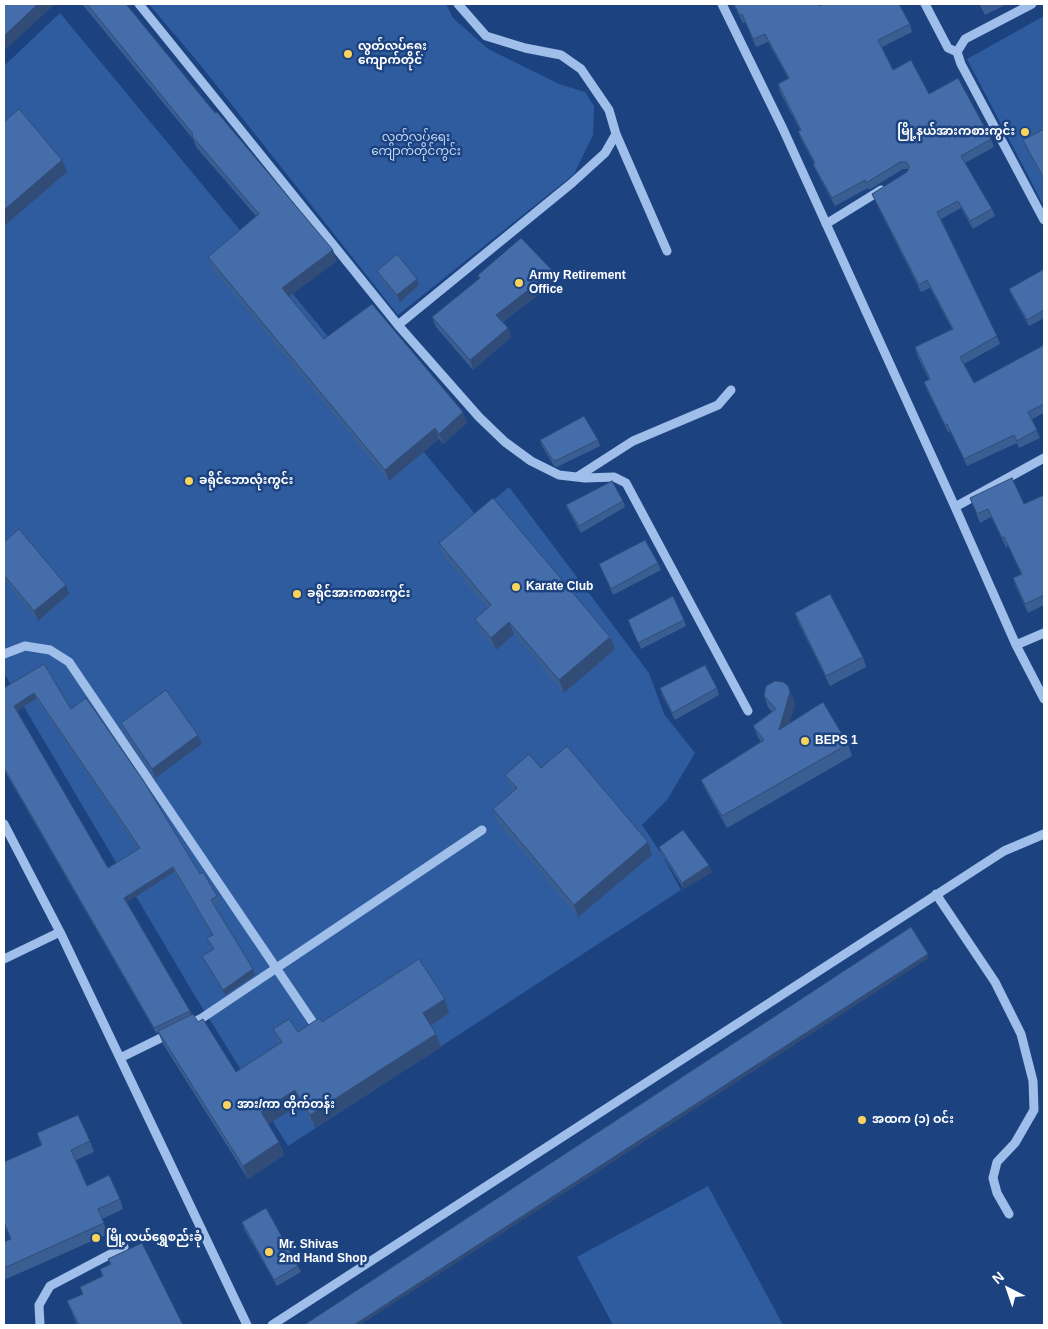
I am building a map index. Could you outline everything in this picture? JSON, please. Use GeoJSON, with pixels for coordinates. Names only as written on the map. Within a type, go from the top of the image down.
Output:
{"type":"FeatureCollection","features":[{"type":"Feature","properties":{"kind":"street"},"geometry":{"type":"LineString","coordinates":[[139,4],[398,325],[479,417],[505,442],[538,465],[559,475],[614,477],[626,483],[748,711]]}},
{"type":"Feature","properties":{"kind":"street"},"geometry":{"type":"LineString","coordinates":[[458,4],[486,36],[525,48],[561,55],[581,69],[609,110],[616,134],[667,251]]}},
{"type":"Feature","properties":{"kind":"street"},"geometry":{"type":"LineString","coordinates":[[722,4],[826,224],[1016,645],[1044,699]]}},
{"type":"Feature","properties":{"kind":"street"},"geometry":{"type":"LineString","coordinates":[[925,4],[948,48],[957,52],[961,64],[1044,220]]}},
{"type":"Feature","properties":{"kind":"street"},"geometry":{"type":"LineString","coordinates":[[957,52],[965,39],[1032,4]]}},
{"type":"Feature","properties":{"kind":"street"},"geometry":{"type":"LineString","coordinates":[[398,325],[572,183],[605,153],[616,134]]}},
{"type":"Feature","properties":{"kind":"street"},"geometry":{"type":"LineString","coordinates":[[826,224],[890,185]]}},
{"type":"Feature","properties":{"kind":"street"},"geometry":{"type":"LineString","coordinates":[[577,477],[633,441],[718,405],[731,390]]}},
{"type":"Feature","properties":{"kind":"street"},"geometry":{"type":"LineString","coordinates":[[955,507],[1044,458]]}},
{"type":"Feature","properties":{"kind":"street"},"geometry":{"type":"LineString","coordinates":[[1016,645],[1044,633]]}},
{"type":"Feature","properties":{"kind":"street"},"geometry":{"type":"LineString","coordinates":[[4,654],[25,646],[50,650],[69,662],[316,1027]]}},
{"type":"Feature","properties":{"kind":"street"},"geometry":{"type":"LineString","coordinates":[[4,824],[60,932],[247,1325]]}},
{"type":"Feature","properties":{"kind":"street"},"geometry":{"type":"LineString","coordinates":[[120,1058],[202,1018],[482,830]]}},
{"type":"Feature","properties":{"kind":"street"},"geometry":{"type":"LineString","coordinates":[[272,1325],[936,894],[1004,851],[1044,834]]}},
{"type":"Feature","properties":{"kind":"street"},"geometry":{"type":"LineString","coordinates":[[936,894],[995,982],[1021,1034],[1033,1081],[1034,1110],[1015,1143],[997,1162],[993,1178],[997,1193],[1009,1214]]}},
{"type":"Feature","properties":{"kind":"street"},"geometry":{"type":"LineString","coordinates":[[4,959],[60,932]]}},
{"type":"Feature","properties":{"kind":"street"},"geometry":{"type":"LineString","coordinates":[[40,1325],[39,1304],[50,1286],[124,1247]]}},
{"type":"Feature","properties":{"kind":"green space","name":"လွတ်လပ်ရေး ကျောက်တိုင်ကွင်း"},"geometry":{"type":"Polygon","coordinates":[[[149,4],[446,4],[453,18],[488,49],[559,84],[585,92],[594,106],[593,135],[574,174],[398,315],[202,67],[149,4]]]}},
{"type":"Feature","properties":{"kind":"green space","name":"ခရိုင်အားကစားကွင်း"},"geometry":{"type":"Polygon","coordinates":[[[60,13],[476,515],[509,487],[649,673],[664,714],[695,753],[667,800],[642,825],[661,853],[681,890],[288,1146],[192,991],[4,673],[4,66],[60,13]]]}},
{"type":"Feature","properties":{"kind":"green space","name":"မြို့နယ်အားကစားကွင်း"},"geometry":{"type":"Polygon","coordinates":[[[1044,16],[1044,206],[967,59],[1044,16]]]}},
{"type":"Feature","properties":{"kind":"green space"},"geometry":{"type":"Polygon","coordinates":[[[708,1186],[783,1325],[613,1325],[577,1257],[708,1186]]]}},
{"type":"Feature","properties":{"kind":"building"},"geometry":{"type":"Polygon","coordinates":[[[4,4],[38,4],[4,36],[4,4]]]}},
{"type":"Feature","properties":{"kind":"building"},"geometry":{"type":"Polygon","coordinates":[[[87,4],[126,4],[215,113],[217,112],[333,250],[282,288],[324,339],[372,304],[463,412],[439,434],[435,428],[385,470],[208,257],[259,214],[192,136],[193,134],[87,4]]]}},
{"type":"Feature","properties":{"kind":"building"},"geometry":{"type":"Polygon","coordinates":[[[734,4],[818,4],[819,6],[823,4],[899,4],[910,24],[878,40],[893,70],[911,60],[929,94],[958,78],[991,139],[961,156],[992,209],[970,221],[958,201],[937,212],[997,336],[960,357],[974,383],[1044,345],[1044,404],[1028,412],[1037,430],[1017,441],[1014,435],[964,459],[924,382],[930,379],[915,347],[953,329],[927,280],[919,285],[872,194],[907,172],[909,165],[906,162],[900,162],[866,183],[865,180],[832,198],[813,164],[815,163],[798,131],[801,130],[778,84],[789,78],[765,34],[753,39],[742,14],[740,16],[734,4]]]}},
{"type":"Feature","properties":{"kind":"building"},"geometry":{"type":"Polygon","coordinates":[[[19,109],[62,160],[4,210],[4,122],[19,109]]]}},
{"type":"Feature","properties":{"kind":"building"},"geometry":{"type":"Polygon","coordinates":[[[1044,129],[1044,179],[1023,140],[1044,129]]]}},
{"type":"Feature","properties":{"kind":"building"},"geometry":{"type":"Polygon","coordinates":[[[521,238],[553,271],[496,315],[508,328],[470,360],[432,317],[480,278],[478,275],[521,238]]]}},
{"type":"Feature","properties":{"kind":"building"},"geometry":{"type":"Polygon","coordinates":[[[397,254],[417,279],[397,295],[377,271],[397,254]]]}},
{"type":"Feature","properties":{"kind":"building"},"geometry":{"type":"Polygon","coordinates":[[[1044,269],[1044,310],[1027,320],[1009,289],[1044,269]]]}},
{"type":"Feature","properties":{"kind":"building"},"geometry":{"type":"Polygon","coordinates":[[[584,416],[598,440],[555,461],[552,459],[540,440],[584,416]]]}},
{"type":"Feature","properties":{"kind":"building"},"geometry":{"type":"Polygon","coordinates":[[[1012,478],[1024,504],[1044,495],[1044,595],[1025,604],[1013,578],[1022,574],[1004,537],[1002,538],[988,509],[977,514],[970,498],[1012,478]]]}},
{"type":"Feature","properties":{"kind":"building"},"geometry":{"type":"Polygon","coordinates":[[[612,481],[623,501],[579,526],[566,505],[612,481]]]}},
{"type":"Feature","properties":{"kind":"building","name":"Karate Club"},"geometry":{"type":"Polygon","coordinates":[[[493,498],[610,637],[559,680],[509,622],[491,638],[475,619],[491,605],[439,543],[493,498]]]}},
{"type":"Feature","properties":{"kind":"building"},"geometry":{"type":"Polygon","coordinates":[[[19,529],[66,585],[34,611],[4,575],[4,542],[19,529]]]}},
{"type":"Feature","properties":{"kind":"building"},"geometry":{"type":"Polygon","coordinates":[[[645,540],[658,563],[611,589],[599,564],[645,540]]]}},
{"type":"Feature","properties":{"kind":"building"},"geometry":{"type":"Polygon","coordinates":[[[830,594],[863,657],[826,676],[795,613],[830,594]]]}},
{"type":"Feature","properties":{"kind":"building"},"geometry":{"type":"Polygon","coordinates":[[[673,596],[684,620],[638,643],[628,620],[673,596]]]}},
{"type":"Feature","properties":{"kind":"building"},"geometry":{"type":"Polygon","coordinates":[[[44,664],[71,709],[86,698],[143,780],[200,874],[203,872],[217,896],[211,900],[253,969],[223,990],[202,956],[214,949],[207,938],[213,935],[173,867],[124,898],[190,1011],[154,1028],[4,768],[4,688],[44,664]],[[34,693],[14,706],[108,868],[140,848],[34,693]]]}},
{"type":"Feature","properties":{"kind":"building"},"geometry":{"type":"Polygon","coordinates":[[[705,665],[717,688],[672,713],[660,688],[705,665]]]}},
{"type":"Feature","properties":{"kind":"building"},"geometry":{"type":"Polygon","coordinates":[[[775,681],[783,682],[788,686],[790,692],[779,730],[823,702],[848,744],[722,816],[701,780],[764,740],[753,726],[776,709],[764,696],[766,686],[775,681]]]}},
{"type":"Feature","properties":{"kind":"building"},"geometry":{"type":"Polygon","coordinates":[[[166,690],[198,735],[152,769],[121,723],[166,690]]]}},
{"type":"Feature","properties":{"kind":"building"},"geometry":{"type":"Polygon","coordinates":[[[567,746],[648,842],[574,905],[493,809],[517,788],[505,775],[529,754],[541,768],[567,746]]]}},
{"type":"Feature","properties":{"kind":"building"},"geometry":{"type":"Polygon","coordinates":[[[683,830],[709,865],[682,883],[659,847],[683,830]]]}},
{"type":"Feature","properties":{"kind":"building"},"geometry":{"type":"Polygon","coordinates":[[[911,927],[928,954],[354,1325],[304,1325],[911,927]]]}},
{"type":"Feature","properties":{"kind":"building"},"geometry":{"type":"Polygon","coordinates":[[[419,959],[445,999],[423,1013],[436,1034],[310,1115],[295,1090],[261,1112],[279,1142],[243,1166],[158,1031],[193,1014],[198,1022],[203,1019],[236,1072],[282,1042],[273,1029],[289,1019],[298,1032],[319,1018],[322,1022],[419,959]]]}},
{"type":"Feature","properties":{"kind":"building"},"geometry":{"type":"Polygon","coordinates":[[[78,1115],[90,1141],[71,1150],[87,1186],[109,1175],[120,1199],[98,1209],[104,1223],[4,1268],[4,1242],[11,1239],[4,1222],[4,1162],[42,1145],[37,1133],[78,1115]]]}},
{"type":"Feature","properties":{"kind":"building"},"geometry":{"type":"Polygon","coordinates":[[[266,1208],[298,1266],[274,1280],[242,1222],[266,1208]]]}},
{"type":"Feature","properties":{"kind":"building"},"geometry":{"type":"Polygon","coordinates":[[[142,1243],[183,1325],[79,1325],[67,1301],[83,1294],[80,1287],[103,1276],[100,1269],[111,1264],[108,1259],[142,1243]]]}},
{"type":"Feature","properties":{"kind":"place","name":"လွတ်လပ်ရေး ကျောက်တိုင်"},"geometry":{"type":"Point","coordinates":[348,54]}},
{"type":"Feature","properties":{"kind":"place","name":"မြို့နယ်အားကစားကွင်း"},"geometry":{"type":"Point","coordinates":[1025,132]}},
{"type":"Feature","properties":{"kind":"place","name":"Army Retirement Office"},"geometry":{"type":"Point","coordinates":[519,283]}},
{"type":"Feature","properties":{"kind":"place","name":"ခရိုင်ဘောလုံးကွင်း"},"geometry":{"type":"Point","coordinates":[189,481]}},
{"type":"Feature","properties":{"kind":"place","name":"Karate Club"},"geometry":{"type":"Point","coordinates":[516,587]}},
{"type":"Feature","properties":{"kind":"place","name":"ခရိုင်အားကစားကွင်း"},"geometry":{"type":"Point","coordinates":[297,594]}},
{"type":"Feature","properties":{"kind":"place","name":"BEPS 1"},"geometry":{"type":"Point","coordinates":[805,741]}},
{"type":"Feature","properties":{"kind":"place","name":"အား/ကာ တိုက်တန်း"},"geometry":{"type":"Point","coordinates":[227,1105]}},
{"type":"Feature","properties":{"kind":"place","name":"အထက (၁) ဝင်း"},"geometry":{"type":"Point","coordinates":[862,1120]}},
{"type":"Feature","properties":{"kind":"place","name":"မြို့လယ်ရွှေစည်းခုံ"},"geometry":{"type":"Point","coordinates":[96,1238]}},
{"type":"Feature","properties":{"kind":"place","name":"Mr. Shivas 2nd Hand Shop"},"geometry":{"type":"Point","coordinates":[269,1252]}}]}
